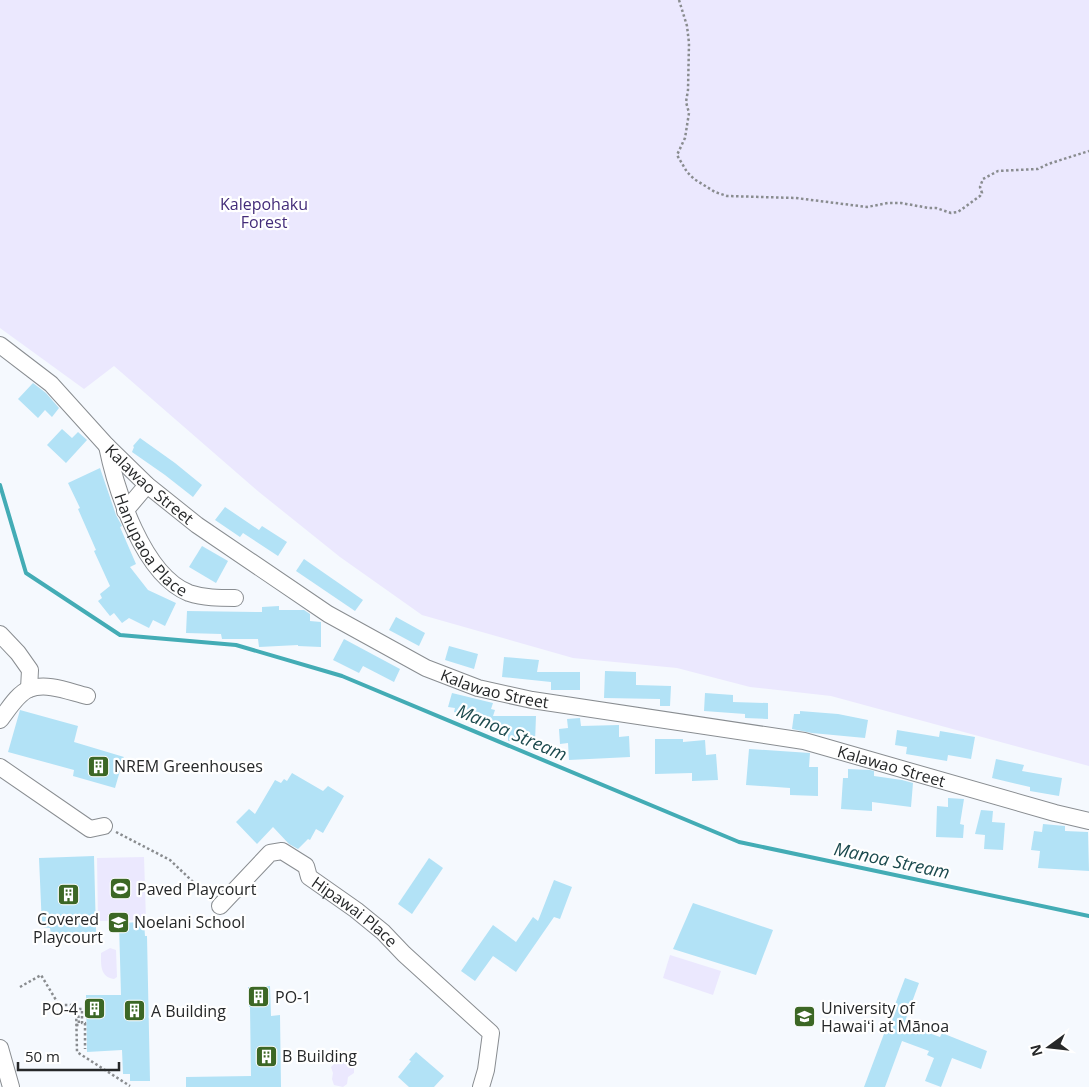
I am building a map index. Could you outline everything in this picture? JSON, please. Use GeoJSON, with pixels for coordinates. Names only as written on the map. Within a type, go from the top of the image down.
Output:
{"type":"FeatureCollection","features":[{"type":"Feature","properties":{"kind":"street","name":"Kalawao Street"},"geometry":{"type":"LineString","coordinates":[[0,345],[51,384],[107,446],[147,485],[197,525],[328,614],[426,668],[478,688],[532,700],[804,741],[1054,813],[1089,821]]}},
{"type":"Feature","properties":{"kind":"street","name":"Hanupaoa Place"},"geometry":{"type":"LineString","coordinates":[[107,446],[126,511],[156,568],[170,582],[188,592],[205,597],[235,598]]}},
{"type":"Feature","properties":{"kind":"street"},"geometry":{"type":"LineString","coordinates":[[126,511],[147,485]]}},
{"type":"Feature","properties":{"kind":"street"},"geometry":{"type":"LineString","coordinates":[[0,634],[18,652],[30,670],[29,688]]}},
{"type":"Feature","properties":{"kind":"street"},"geometry":{"type":"LineString","coordinates":[[0,720],[16,699],[29,688],[47,686],[87,696]]}},
{"type":"Feature","properties":{"kind":"street"},"geometry":{"type":"LineString","coordinates":[[0,767],[90,829],[104,826]]}},
{"type":"Feature","properties":{"kind":"street","name":"Hipawai Place"},"geometry":{"type":"LineString","coordinates":[[220,906],[270,853],[282,851],[306,866],[309,877],[356,910],[383,932],[404,954],[491,1033],[482,1087]]}},
{"type":"Feature","properties":{"kind":"street"},"geometry":{"type":"LineString","coordinates":[[0,1048],[11,1087]]}},
{"type":"Feature","properties":{"kind":"path"},"geometry":{"type":"LineString","coordinates":[[679,0],[687,26],[689,43],[686,102],[689,113],[685,138],[677,156],[694,180],[716,192],[727,196],[796,198],[867,207],[888,203],[901,203],[936,208],[951,213],[958,212],[980,196],[983,179],[998,171],[1038,169],[1089,151]]}},
{"type":"Feature","properties":{"kind":"path"},"geometry":{"type":"LineString","coordinates":[[104,826],[170,860],[220,906]]}},
{"type":"Feature","properties":{"kind":"path"},"geometry":{"type":"LineString","coordinates":[[20,987],[41,975],[59,1005],[76,1006],[77,1052],[130,1086]]}},
{"type":"Feature","properties":{"kind":"path"},"geometry":{"type":"LineString","coordinates":[[76,1024],[79,1024],[78,1009],[82,1009],[82,1024],[85,1023],[86,1049]]}},
{"type":"Feature","properties":{"kind":"green space","name":"Kalepohaku Forest"},"geometry":{"type":"Polygon","coordinates":[[[0,0],[1089,0],[1089,766],[831,696],[750,687],[677,668],[573,658],[422,615],[340,557],[259,492],[114,366],[84,389],[0,328],[0,0]]]}},
{"type":"Feature","properties":{"kind":"green space","name":"Paved Playcourt"},"geometry":{"type":"Polygon","coordinates":[[[144,857],[146,920],[98,921],[97,858],[144,857]]]}},
{"type":"Feature","properties":{"kind":"green space"},"geometry":{"type":"Polygon","coordinates":[[[110,948],[116,950],[117,977],[114,979],[106,976],[101,966],[101,953],[110,948]]]}},
{"type":"Feature","properties":{"kind":"green space"},"geometry":{"type":"Polygon","coordinates":[[[670,955],[721,971],[713,995],[663,978],[670,955]]]}},
{"type":"Feature","properties":{"kind":"green space"},"geometry":{"type":"Polygon","coordinates":[[[336,1062],[349,1063],[354,1067],[354,1073],[348,1077],[347,1084],[343,1087],[334,1085],[332,1079],[331,1067],[336,1062]]]}},
{"type":"Feature","properties":{"kind":"building"},"geometry":{"type":"Polygon","coordinates":[[[33,383],[46,393],[59,408],[52,417],[45,410],[38,418],[18,399],[33,383]]]}},
{"type":"Feature","properties":{"kind":"building"},"geometry":{"type":"Polygon","coordinates":[[[62,429],[72,438],[78,432],[87,440],[66,463],[47,445],[62,429]]]}},
{"type":"Feature","properties":{"kind":"building"},"geometry":{"type":"Polygon","coordinates":[[[140,438],[202,485],[193,497],[132,452],[133,446],[140,438]]]}},
{"type":"Feature","properties":{"kind":"building"},"geometry":{"type":"Polygon","coordinates":[[[100,468],[116,515],[122,526],[120,527],[136,564],[130,567],[148,590],[176,603],[165,626],[153,620],[149,628],[129,618],[122,623],[114,613],[110,616],[98,601],[102,598],[100,594],[110,586],[94,551],[96,550],[78,509],[80,508],[68,483],[100,468]]]}},
{"type":"Feature","properties":{"kind":"building"},"geometry":{"type":"Polygon","coordinates":[[[225,507],[259,530],[262,526],[287,542],[278,556],[243,533],[240,537],[215,520],[225,507]]]}},
{"type":"Feature","properties":{"kind":"building"},"geometry":{"type":"Polygon","coordinates":[[[202,546],[228,561],[216,583],[189,567],[202,546]]]}},
{"type":"Feature","properties":{"kind":"building"},"geometry":{"type":"Polygon","coordinates":[[[304,559],[363,600],[355,611],[296,571],[304,559]]]}},
{"type":"Feature","properties":{"kind":"building"},"geometry":{"type":"Polygon","coordinates":[[[279,606],[279,610],[304,610],[310,614],[310,621],[321,622],[321,647],[298,645],[259,647],[258,639],[222,639],[221,634],[186,633],[187,611],[262,612],[262,607],[279,606]]]}},
{"type":"Feature","properties":{"kind":"building"},"geometry":{"type":"Polygon","coordinates":[[[396,617],[425,633],[419,646],[389,630],[396,617]]]}},
{"type":"Feature","properties":{"kind":"building"},"geometry":{"type":"Polygon","coordinates":[[[344,639],[400,669],[394,682],[363,666],[359,673],[333,660],[344,639]]]}},
{"type":"Feature","properties":{"kind":"building"},"geometry":{"type":"Polygon","coordinates":[[[449,646],[478,654],[474,669],[445,660],[449,646]]]}},
{"type":"Feature","properties":{"kind":"building"},"geometry":{"type":"Polygon","coordinates":[[[504,657],[539,660],[537,672],[580,672],[580,690],[551,690],[551,682],[502,677],[504,657]]]}},
{"type":"Feature","properties":{"kind":"building"},"geometry":{"type":"Polygon","coordinates":[[[605,671],[636,672],[636,685],[671,686],[670,706],[660,706],[660,699],[604,698],[605,671]]]}},
{"type":"Feature","properties":{"kind":"building"},"geometry":{"type":"Polygon","coordinates":[[[452,693],[493,703],[491,709],[495,710],[493,716],[536,716],[535,742],[508,741],[508,731],[461,719],[462,714],[454,712],[455,708],[448,707],[452,693]]]}},
{"type":"Feature","properties":{"kind":"building"},"geometry":{"type":"Polygon","coordinates":[[[705,693],[733,695],[733,702],[768,703],[768,719],[745,718],[745,714],[704,711],[705,693]]]}},
{"type":"Feature","properties":{"kind":"building"},"geometry":{"type":"Polygon","coordinates":[[[20,710],[78,726],[74,742],[124,757],[115,788],[73,776],[74,770],[8,752],[20,710]]]}},
{"type":"Feature","properties":{"kind":"building"},"geometry":{"type":"Polygon","coordinates":[[[800,711],[838,714],[868,720],[865,738],[812,733],[792,729],[794,714],[800,714],[800,711]]]}},
{"type":"Feature","properties":{"kind":"building"},"geometry":{"type":"Polygon","coordinates":[[[580,718],[581,726],[619,725],[619,737],[629,736],[630,757],[569,760],[568,743],[560,744],[559,729],[568,728],[567,719],[580,718]]]}},
{"type":"Feature","properties":{"kind":"building"},"geometry":{"type":"Polygon","coordinates":[[[897,730],[939,737],[940,731],[975,737],[971,759],[948,755],[947,761],[906,754],[907,747],[895,745],[897,730]]]}},
{"type":"Feature","properties":{"kind":"building"},"geometry":{"type":"Polygon","coordinates":[[[655,739],[683,739],[683,742],[705,740],[706,755],[716,754],[718,780],[692,781],[692,773],[655,774],[655,739]]]}},
{"type":"Feature","properties":{"kind":"building"},"geometry":{"type":"Polygon","coordinates":[[[749,749],[810,753],[809,767],[818,767],[818,796],[790,795],[790,788],[746,785],[749,749]]]}},
{"type":"Feature","properties":{"kind":"building"},"geometry":{"type":"Polygon","coordinates":[[[996,759],[1024,765],[1022,771],[1062,778],[1059,796],[1030,791],[1030,787],[992,778],[996,759]]]}},
{"type":"Feature","properties":{"kind":"building"},"geometry":{"type":"Polygon","coordinates":[[[848,769],[870,770],[874,771],[874,776],[913,783],[911,807],[872,802],[872,811],[841,809],[843,778],[848,778],[848,769]]]}},
{"type":"Feature","properties":{"kind":"building"},"geometry":{"type":"Polygon","coordinates":[[[292,773],[323,791],[328,786],[344,796],[323,833],[316,829],[310,840],[308,839],[298,849],[289,844],[273,827],[257,844],[236,822],[249,809],[255,814],[275,780],[281,783],[284,779],[287,781],[292,773]]]}},
{"type":"Feature","properties":{"kind":"building"},"geometry":{"type":"Polygon","coordinates":[[[948,798],[964,799],[960,824],[964,825],[963,838],[936,837],[937,806],[948,807],[948,798]]]}},
{"type":"Feature","properties":{"kind":"building"},"geometry":{"type":"Polygon","coordinates":[[[981,810],[993,811],[992,822],[1005,823],[1003,850],[984,849],[985,835],[975,834],[981,810]]]}},
{"type":"Feature","properties":{"kind":"building"},"geometry":{"type":"Polygon","coordinates":[[[1043,824],[1065,826],[1065,831],[1088,832],[1089,871],[1038,868],[1040,851],[1031,850],[1034,831],[1042,832],[1043,824]]]}},
{"type":"Feature","properties":{"kind":"building","name":"Covered Playcourt"},"geometry":{"type":"Polygon","coordinates":[[[94,856],[96,932],[51,934],[50,928],[42,927],[39,858],[94,856]]]}},
{"type":"Feature","properties":{"kind":"building"},"geometry":{"type":"Polygon","coordinates":[[[429,858],[443,868],[412,914],[398,904],[429,858]]]}},
{"type":"Feature","properties":{"kind":"building"},"geometry":{"type":"Polygon","coordinates":[[[554,880],[572,887],[560,919],[554,917],[516,972],[493,956],[475,981],[461,971],[493,925],[516,942],[533,917],[538,921],[554,880]]]}},
{"type":"Feature","properties":{"kind":"building"},"geometry":{"type":"Polygon","coordinates":[[[693,903],[773,930],[756,975],[673,949],[693,903]]]}},
{"type":"Feature","properties":{"kind":"building","name":"A Building"},"geometry":{"type":"Polygon","coordinates":[[[144,922],[145,936],[147,936],[150,1081],[130,1081],[130,1074],[123,1074],[122,1050],[87,1052],[86,995],[121,995],[119,923],[144,922]]]}},
{"type":"Feature","properties":{"kind":"building"},"geometry":{"type":"Polygon","coordinates":[[[905,978],[919,983],[904,1024],[940,1037],[942,1033],[987,1051],[981,1069],[952,1058],[941,1087],[925,1081],[934,1058],[927,1055],[929,1051],[902,1041],[885,1087],[864,1087],[905,978]]]}},
{"type":"Feature","properties":{"kind":"building"},"geometry":{"type":"Polygon","coordinates":[[[270,986],[271,1016],[280,1015],[281,1087],[186,1087],[186,1077],[251,1076],[248,987],[270,986]]]}},
{"type":"Feature","properties":{"kind":"building"},"geometry":{"type":"Polygon","coordinates":[[[416,1052],[444,1076],[434,1087],[409,1087],[398,1077],[416,1052]]]}},
{"type":"Feature","properties":{"kind":"waterway","name":"Manoa Stream"},"geometry":{"type":"LineString","coordinates":[[0,485],[26,573],[120,635],[236,645],[342,676],[739,842],[1089,916]]}},
{"type":"Feature","properties":{"kind":"place","name":"NREM Greenhouses"},"geometry":{"type":"Point","coordinates":[98,766]}},
{"type":"Feature","properties":{"kind":"place","name":"Paved Playcourt"},"geometry":{"type":"Point","coordinates":[121,889]}},
{"type":"Feature","properties":{"kind":"place","name":"Covered Playcourt"},"geometry":{"type":"Point","coordinates":[68,895]}},
{"type":"Feature","properties":{"kind":"place","name":"Noelani School"},"geometry":{"type":"Point","coordinates":[118,922]}},
{"type":"Feature","properties":{"kind":"place","name":"PO-1"},"geometry":{"type":"Point","coordinates":[259,997]}},
{"type":"Feature","properties":{"kind":"place","name":"PO-4"},"geometry":{"type":"Point","coordinates":[94,1009]}},
{"type":"Feature","properties":{"kind":"place","name":"A Building"},"geometry":{"type":"Point","coordinates":[135,1011]}},
{"type":"Feature","properties":{"kind":"place","name":"University of Hawaiʻi at Mānoa"},"geometry":{"type":"Point","coordinates":[805,1017]}},
{"type":"Feature","properties":{"kind":"place","name":"B Building"},"geometry":{"type":"Point","coordinates":[266,1056]}}]}
